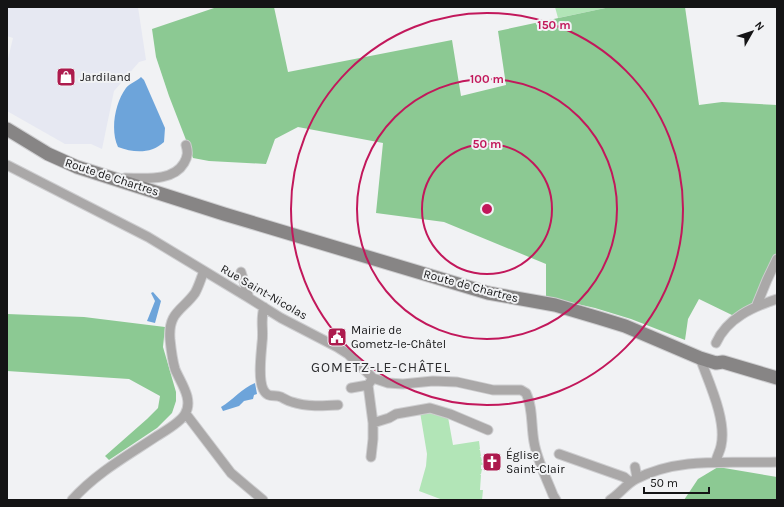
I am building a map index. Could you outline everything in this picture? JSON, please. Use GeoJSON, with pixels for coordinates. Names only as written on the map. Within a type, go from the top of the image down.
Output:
{"type":"FeatureCollection","features":[{"type":"Feature","properties":{"kind":"main road","name":"Route de Chartres"},"geometry":{"type":"LineString","coordinates":[[7,129],[57,159],[120,183]]}},
{"type":"Feature","properties":{"kind":"main road","name":"Route de Chartres"},"geometry":{"type":"LineString","coordinates":[[7,139],[58,168],[120,183],[488,293],[555,305],[599,318],[632,329],[700,358],[716,363],[721,367],[777,384]]}},
{"type":"Feature","properties":{"kind":"main road","name":"Route de Chartres"},"geometry":{"type":"LineString","coordinates":[[716,363],[723,362],[777,378]]}},
{"type":"Feature","properties":{"kind":"street"},"geometry":{"type":"LineString","coordinates":[[120,183],[125,178],[157,178],[170,175],[183,165],[187,158],[188,152],[186,145]]}},
{"type":"Feature","properties":{"kind":"street","name":"Rue Saint-Nicolas"},"geometry":{"type":"LineString","coordinates":[[7,165],[148,237],[281,318],[348,354],[371,382],[403,384],[433,381],[457,382],[493,390],[521,390],[526,393],[530,403],[532,432],[537,456],[556,500]]}},
{"type":"Feature","properties":{"kind":"street"},"geometry":{"type":"LineString","coordinates":[[756,307],[777,259]]}},
{"type":"Feature","properties":{"kind":"street"},"geometry":{"type":"LineString","coordinates":[[72,500],[99,474],[166,430],[186,414],[188,404],[187,395],[175,369],[170,338],[170,328],[175,314],[194,294],[204,271]]}},
{"type":"Feature","properties":{"kind":"street"},"geometry":{"type":"LineString","coordinates":[[241,272],[249,298]]}},
{"type":"Feature","properties":{"kind":"street"},"geometry":{"type":"LineString","coordinates":[[716,343],[720,335],[734,319],[756,307],[777,299]]}},
{"type":"Feature","properties":{"kind":"street"},"geometry":{"type":"LineString","coordinates":[[264,307],[261,317],[263,335],[260,369],[263,388],[266,393],[271,396],[280,396],[290,402],[302,405],[338,405]]}},
{"type":"Feature","properties":{"kind":"street"},"geometry":{"type":"LineString","coordinates":[[700,358],[716,403],[722,429],[721,446],[716,461]]}},
{"type":"Feature","properties":{"kind":"street"},"geometry":{"type":"LineString","coordinates":[[351,388],[371,382],[373,423],[371,457]]}},
{"type":"Feature","properties":{"kind":"street"},"geometry":{"type":"LineString","coordinates":[[373,423],[396,414],[430,408],[450,414],[488,430]]}},
{"type":"Feature","properties":{"kind":"street"},"geometry":{"type":"LineString","coordinates":[[186,414],[231,473],[263,500]]}},
{"type":"Feature","properties":{"kind":"street"},"geometry":{"type":"LineString","coordinates":[[559,454],[633,480]]}},
{"type":"Feature","properties":{"kind":"street"},"geometry":{"type":"LineString","coordinates":[[610,500],[618,495],[633,480],[670,466],[716,461],[777,462]]}},
{"type":"Feature","properties":{"kind":"street"},"geometry":{"type":"LineString","coordinates":[[633,480],[635,467]]}},
{"type":"Feature","properties":{"kind":"shaded area","name":"Jardiland"},"geometry":{"type":"Polygon","coordinates":[[[7,7],[138,7],[146,60],[139,62],[114,91],[102,149],[91,144],[65,144],[7,111],[7,63],[13,38],[7,36],[7,7]]]}},
{"type":"Feature","properties":{"kind":"green space"},"geometry":{"type":"Polygon","coordinates":[[[217,7],[274,7],[288,72],[452,40],[461,96],[506,85],[498,31],[610,7],[685,7],[699,105],[722,102],[777,105],[777,257],[758,299],[734,316],[699,299],[688,319],[685,340],[631,319],[595,308],[546,297],[546,264],[444,222],[376,213],[383,143],[298,127],[275,139],[266,164],[209,161],[193,158],[169,96],[156,57],[152,29],[217,7]]]}},
{"type":"Feature","properties":{"kind":"green space"},"geometry":{"type":"Polygon","coordinates":[[[555,7],[610,7],[558,18],[555,7]]]}},
{"type":"Feature","properties":{"kind":"green space"},"geometry":{"type":"Polygon","coordinates":[[[7,314],[84,317],[165,327],[163,347],[176,392],[176,401],[172,413],[157,428],[109,460],[105,456],[158,408],[160,396],[129,379],[7,371],[7,314]]]}},
{"type":"Feature","properties":{"kind":"green space"},"geometry":{"type":"Polygon","coordinates":[[[420,412],[435,412],[448,417],[453,445],[479,441],[481,462],[483,463],[483,465],[481,465],[482,469],[480,474],[480,490],[483,490],[482,500],[443,500],[419,491],[426,466],[427,454],[420,412]]]}},
{"type":"Feature","properties":{"kind":"green space"},"geometry":{"type":"Polygon","coordinates":[[[718,467],[777,477],[777,500],[684,500],[698,479],[718,467]]]}},
{"type":"Feature","properties":{"kind":"water"},"geometry":{"type":"Polygon","coordinates":[[[141,77],[144,80],[165,128],[164,142],[159,146],[154,149],[136,151],[118,147],[114,133],[114,125],[122,94],[128,86],[141,77]]]}},
{"type":"Feature","properties":{"kind":"water"},"geometry":{"type":"Polygon","coordinates":[[[153,292],[161,301],[155,323],[147,321],[155,301],[151,293],[153,292]]]}},
{"type":"Feature","properties":{"kind":"water"},"geometry":{"type":"Polygon","coordinates":[[[255,383],[257,394],[254,395],[253,399],[244,401],[239,406],[223,411],[221,407],[255,383]]]}},
{"type":"Feature","properties":{"kind":"place","name":"Jardiland"},"geometry":{"type":"Point","coordinates":[66,77]}},
{"type":"Feature","properties":{"kind":"place","name":"Mairie de Gometz-le-Châtel"},"geometry":{"type":"Point","coordinates":[337,337]}},
{"type":"Feature","properties":{"kind":"place","name":"Église Saint-Clair"},"geometry":{"type":"Point","coordinates":[492,462]}},
{"type":"Feature","properties":{"kind":"district","name":"GOMETZ-LE-CHÂTEL"},"geometry":{"type":"Point","coordinates":[381,367]}}]}
